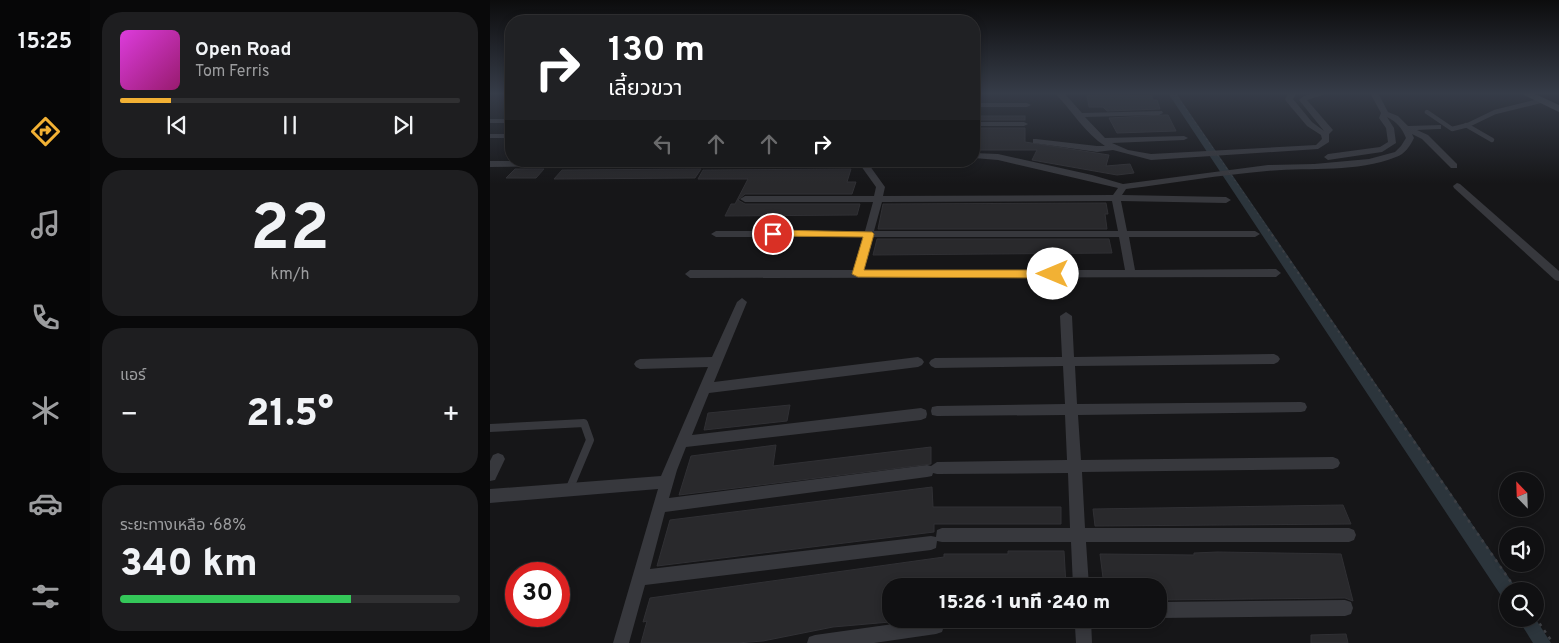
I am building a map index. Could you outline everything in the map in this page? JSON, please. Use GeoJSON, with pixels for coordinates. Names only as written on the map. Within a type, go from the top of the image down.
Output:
{"type":"FeatureCollection","features":[{"type":"Feature","properties":{"kind":"street"},"geometry":{"type":"LineString","coordinates":[[1085,123],[1102,141],[1114,147],[1151,157],[1308,149],[1326,140],[1325,134],[1328,130],[1322,123]]}},
{"type":"Feature","properties":{"kind":"street"},"geometry":{"type":"LineString","coordinates":[[1310,123],[1316,131],[1325,134]]}},
{"type":"Feature","properties":{"kind":"street"},"geometry":{"type":"LineString","coordinates":[[1268,168],[1281,162],[1363,153],[1382,149],[1392,143],[1390,128],[1387,123]]}},
{"type":"Feature","properties":{"kind":"street"},"geometry":{"type":"LineString","coordinates":[[1401,123],[1406,128],[1425,137],[1454,166]]}},
{"type":"Feature","properties":{"kind":"street"},"geometry":{"type":"LineString","coordinates":[[980,124],[1024,124]]}},
{"type":"Feature","properties":{"kind":"street"},"geometry":{"type":"LineString","coordinates":[[1390,128],[1438,127]]}},
{"type":"Feature","properties":{"kind":"street"},"geometry":{"type":"LineString","coordinates":[[980,156],[998,157],[1092,178],[1123,187],[1268,168],[1287,169],[1371,161],[1394,155],[1406,147],[1410,138],[1406,128]]}},
{"type":"Feature","properties":{"kind":"street"},"geometry":{"type":"LineString","coordinates":[[490,136],[505,136]]}},
{"type":"Feature","properties":{"kind":"street"},"geometry":{"type":"LineString","coordinates":[[1102,141],[1184,138]]}},
{"type":"Feature","properties":{"kind":"street"},"geometry":{"type":"LineString","coordinates":[[1036,141],[1098,149],[1114,147]]}},
{"type":"Feature","properties":{"kind":"street"},"geometry":{"type":"LineString","coordinates":[[1363,153],[1371,161]]}},
{"type":"Feature","properties":{"kind":"street"},"geometry":{"type":"LineString","coordinates":[[490,164],[505,164]]}},
{"type":"Feature","properties":{"kind":"street"},"geometry":{"type":"LineString","coordinates":[[858,274],[881,187],[866,167]]}},
{"type":"Feature","properties":{"kind":"street"},"geometry":{"type":"LineString","coordinates":[[1457,186],[1559,277]]}},
{"type":"Feature","properties":{"kind":"street"},"geometry":{"type":"LineString","coordinates":[[1123,187],[1116,196],[1131,274]]}},
{"type":"Feature","properties":{"kind":"street"},"geometry":{"type":"LineString","coordinates":[[745,199],[878,200],[1116,196],[1226,200]]}},
{"type":"Feature","properties":{"kind":"street"},"geometry":{"type":"LineString","coordinates":[[716,234],[1255,234]]}},
{"type":"Feature","properties":{"kind":"street"},"geometry":{"type":"LineString","coordinates":[[690,274],[1276,273]]}},
{"type":"Feature","properties":{"kind":"street"},"geometry":{"type":"LineString","coordinates":[[620,643],[666,482],[742,302]]}},
{"type":"Feature","properties":{"kind":"street"},"geometry":{"type":"LineString","coordinates":[[1066,316],[1081,578]]}},
{"type":"Feature","properties":{"kind":"street"},"geometry":{"type":"LineString","coordinates":[[935,363],[1274,359]]}},
{"type":"Feature","properties":{"kind":"street"},"geometry":{"type":"LineString","coordinates":[[640,364],[716,362]]}},
{"type":"Feature","properties":{"kind":"street"},"geometry":{"type":"LineString","coordinates":[[705,388],[918,362]]}},
{"type":"Feature","properties":{"kind":"street"},"geometry":{"type":"LineString","coordinates":[[937,411],[1301,407]]}},
{"type":"Feature","properties":{"kind":"street"},"geometry":{"type":"LineString","coordinates":[[682,442],[921,414]]}},
{"type":"Feature","properties":{"kind":"street"},"geometry":{"type":"LineString","coordinates":[[490,475],[498,459]]}},
{"type":"Feature","properties":{"kind":"street"},"geometry":{"type":"LineString","coordinates":[[659,506],[932,470],[1333,463]]}},
{"type":"Feature","properties":{"kind":"street"},"geometry":{"type":"LineString","coordinates":[[490,496],[666,482]]}},
{"type":"Feature","properties":{"kind":"street"},"geometry":{"type":"LineString","coordinates":[[639,578],[937,539],[1078,535],[1349,535]]}},
{"type":"Feature","properties":{"kind":"street"},"geometry":{"type":"LineString","coordinates":[[1167,610],[1345,608]]}},
{"type":"Feature","properties":{"kind":"street"},"geometry":{"type":"LineString","coordinates":[[815,643],[922,628]]}},
{"type":"Feature","properties":{"kind":"street"},"geometry":{"type":"LineString","coordinates":[[1083,628],[1084,643]]}},
{"type":"Feature","properties":{"kind":"lane"},"geometry":{"type":"LineString","coordinates":[[1443,123],[1452,129],[1470,123]]}},
{"type":"Feature","properties":{"kind":"lane"},"geometry":{"type":"LineString","coordinates":[[1466,125],[1492,140]]}},
{"type":"Feature","properties":{"kind":"lane"},"geometry":{"type":"LineString","coordinates":[[490,428],[584,422],[590,440],[569,490]]}},
{"type":"Feature","properties":{"kind":"path"},"geometry":{"type":"LineString","coordinates":[[1196,123],[1511,582]]}},
{"type":"Feature","properties":{"kind":"path"},"geometry":{"type":"LineString","coordinates":[[1542,627],[1553,643]]}},
{"type":"Feature","properties":{"kind":"building"},"geometry":{"type":"Polygon","coordinates":[[[1112,123],[1172,123],[1176,131],[1117,133],[1112,123]]]}},
{"type":"Feature","properties":{"kind":"building"},"geometry":{"type":"Polygon","coordinates":[[[980,128],[1025,128],[1025,142],[1109,155],[1106,166],[1130,164],[1134,173],[1117,175],[1032,160],[1037,150],[980,150],[980,128]]]}},
{"type":"Feature","properties":{"kind":"building"},"geometry":{"type":"Polygon","coordinates":[[[515,169],[544,169],[536,178],[506,178],[515,169]]]}},
{"type":"Feature","properties":{"kind":"building"},"geometry":{"type":"Polygon","coordinates":[[[701,169],[695,178],[554,179],[562,170],[701,169]]]}},
{"type":"Feature","properties":{"kind":"building"},"geometry":{"type":"Polygon","coordinates":[[[851,169],[847,182],[856,182],[852,194],[745,194],[738,200],[745,204],[860,204],[857,215],[725,216],[731,204],[735,204],[748,179],[698,179],[703,170],[851,169]]]}},
{"type":"Feature","properties":{"kind":"building"},"geometry":{"type":"Polygon","coordinates":[[[1106,203],[1108,214],[1105,214],[1107,229],[878,229],[883,204],[1106,203]]]}},
{"type":"Feature","properties":{"kind":"building"},"geometry":{"type":"Polygon","coordinates":[[[877,239],[1109,239],[1112,253],[873,255],[877,239]]]}},
{"type":"Feature","properties":{"kind":"building"},"geometry":{"type":"Polygon","coordinates":[[[790,405],[787,421],[704,430],[708,413],[790,405]]]}},
{"type":"Feature","properties":{"kind":"building"},"geometry":{"type":"Polygon","coordinates":[[[776,445],[773,466],[931,447],[931,464],[679,495],[691,456],[776,445]]]}},
{"type":"Feature","properties":{"kind":"building"},"geometry":{"type":"Polygon","coordinates":[[[932,487],[933,507],[1061,507],[1061,524],[934,524],[934,532],[657,566],[670,520],[932,487]]]}},
{"type":"Feature","properties":{"kind":"building"},"geometry":{"type":"Polygon","coordinates":[[[1343,505],[1351,524],[1095,526],[1093,509],[1343,505]]]}},
{"type":"Feature","properties":{"kind":"building"},"geometry":{"type":"Polygon","coordinates":[[[1008,551],[1064,551],[1066,578],[882,578],[882,623],[833,627],[763,641],[737,643],[641,643],[647,621],[643,622],[650,598],[944,557],[944,554],[1008,554],[1008,551]]]}},
{"type":"Feature","properties":{"kind":"building"},"geometry":{"type":"Polygon","coordinates":[[[1194,553],[1341,554],[1353,601],[1345,598],[1167,600],[1167,578],[1103,578],[1100,554],[1194,555],[1194,553]]]}},
{"type":"Feature","properties":{"kind":"building"},"geometry":{"type":"Polygon","coordinates":[[[1346,634],[1348,643],[1311,643],[1311,635],[1346,634]]]}},
{"type":"Feature","properties":{"kind":"waterway"},"geometry":{"type":"LineString","coordinates":[[1192,123],[1502,582]]}},
{"type":"Feature","properties":{"kind":"waterway"},"geometry":{"type":"LineString","coordinates":[[1532,627],[1543,643]]}},
{"type":"Feature","properties":{"kind":"route"},"geometry":{"type":"LineString","coordinates":[[773,234],[869,234],[858,274],[1053,274]]}}]}
